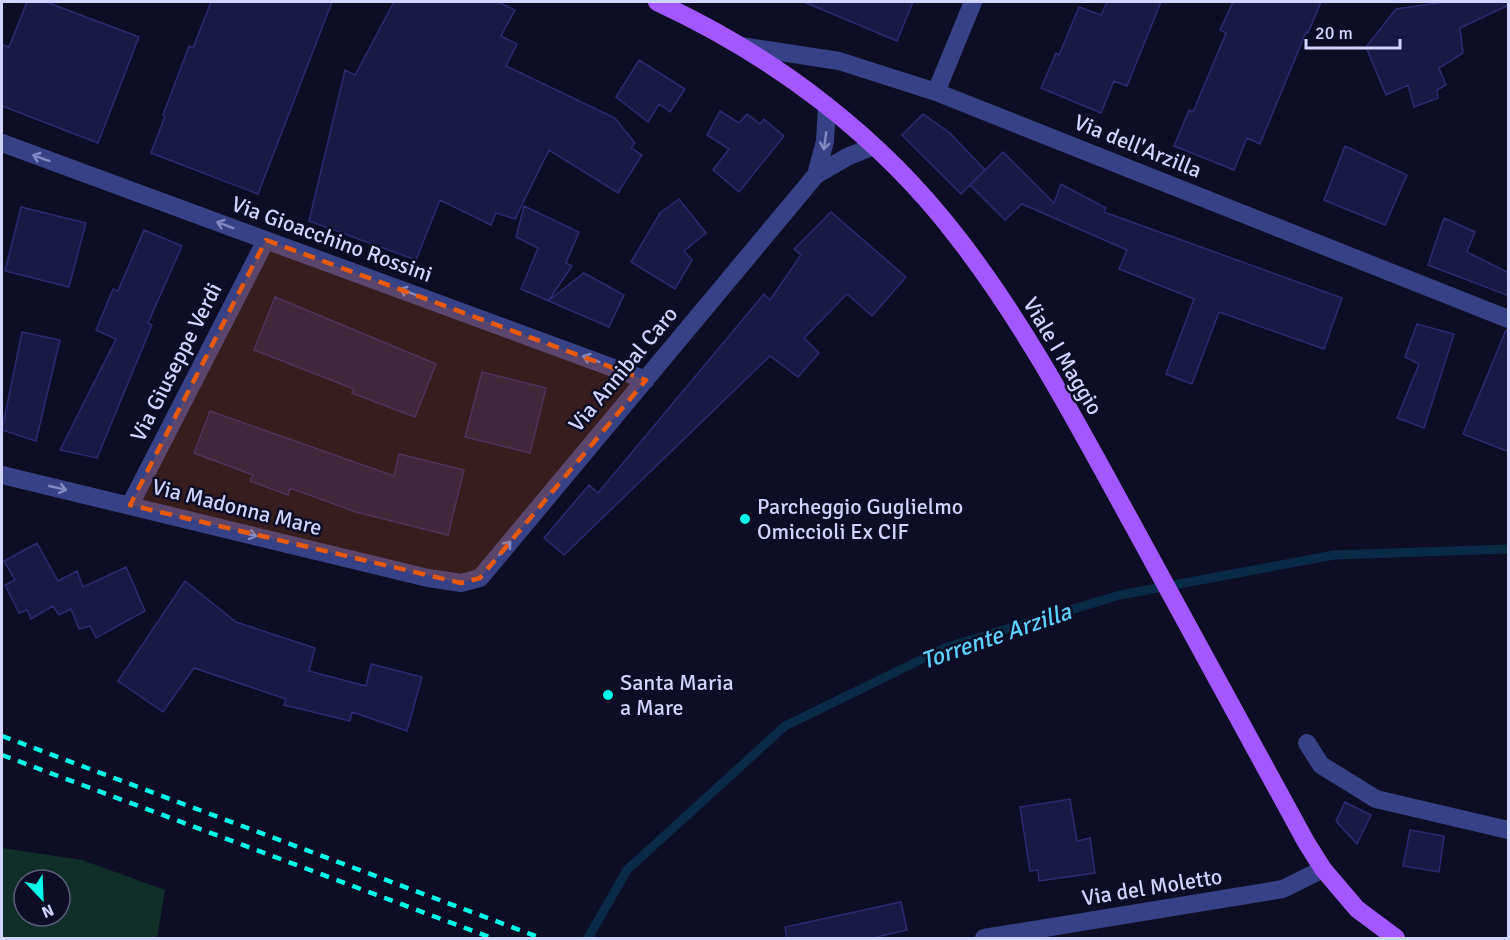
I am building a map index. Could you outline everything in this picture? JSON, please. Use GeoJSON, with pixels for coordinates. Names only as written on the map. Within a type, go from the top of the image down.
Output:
{"type":"FeatureCollection","features":[{"type":"Feature","properties":{"kind":"main road","name":"Viale I Maggio"},"geometry":{"type":"LineString","coordinates":[[657,2],[741,46],[827,106],[874,146],[931,206],[972,257],[1036,355],[1098,462],[1306,842],[1323,869],[1357,909],[1396,939]]}},
{"type":"Feature","properties":{"kind":"street"},"geometry":{"type":"LineString","coordinates":[[936,92],[973,2]]}},
{"type":"Feature","properties":{"kind":"street","name":"Via dell'Arzilla"},"geometry":{"type":"LineString","coordinates":[[741,46],[776,49],[839,61],[936,92],[1509,319]]}},
{"type":"Feature","properties":{"kind":"street","name":"Via Annibal Caro"},"geometry":{"type":"LineString","coordinates":[[816,175],[825,141],[827,106]]}},
{"type":"Feature","properties":{"kind":"street","name":"Via Gioacchino Rossini"},"geometry":{"type":"LineString","coordinates":[[2,143],[645,380]]}},
{"type":"Feature","properties":{"kind":"street","name":"Via Annibal Caro"},"geometry":{"type":"LineString","coordinates":[[461,583],[480,578],[816,175],[847,157],[874,146]]}},
{"type":"Feature","properties":{"kind":"street","name":"Via Giuseppe Verdi"},"geometry":{"type":"LineString","coordinates":[[130,505],[266,240]]}},
{"type":"Feature","properties":{"kind":"street","name":"Via Madonna Mare"},"geometry":{"type":"LineString","coordinates":[[2,475],[428,578],[461,583]]}},
{"type":"Feature","properties":{"kind":"street"},"geometry":{"type":"LineString","coordinates":[[1307,743],[1321,765],[1376,799],[1509,830]]}},
{"type":"Feature","properties":{"kind":"street","name":"Via del Moletto"},"geometry":{"type":"LineString","coordinates":[[984,939],[1283,889],[1323,869]]}},
{"type":"Feature","properties":{"kind":"highlighted area"},"geometry":{"type":"Polygon","coordinates":[[[266,240],[646,380],[480,578],[461,583],[130,505],[266,240]]]}},
{"type":"Feature","properties":{"kind":"green space"},"geometry":{"type":"Polygon","coordinates":[[[2,848],[82,860],[165,890],[157,938],[2,938],[2,848]]]}},
{"type":"Feature","properties":{"kind":"building"},"geometry":{"type":"Polygon","coordinates":[[[27,2],[46,2],[139,37],[98,143],[2,106],[2,45],[9,47],[27,2]]]}},
{"type":"Feature","properties":{"kind":"building"},"geometry":{"type":"Polygon","coordinates":[[[211,2],[332,2],[258,194],[151,153],[189,46],[193,48],[211,2]]]}},
{"type":"Feature","properties":{"kind":"building"},"geometry":{"type":"Polygon","coordinates":[[[394,2],[498,2],[515,10],[501,36],[517,44],[506,66],[615,118],[635,143],[631,148],[642,155],[618,193],[549,150],[515,219],[496,213],[491,225],[440,200],[416,260],[309,221],[345,70],[355,75],[394,2]]]}},
{"type":"Feature","properties":{"kind":"building"},"geometry":{"type":"Polygon","coordinates":[[[804,2],[913,2],[897,41],[804,2]]]}},
{"type":"Feature","properties":{"kind":"building"},"geometry":{"type":"Polygon","coordinates":[[[1107,2],[1161,2],[1127,86],[1114,81],[1101,113],[1041,88],[1056,53],[1059,55],[1079,7],[1101,15],[1107,2]]]}},
{"type":"Feature","properties":{"kind":"building"},"geometry":{"type":"Polygon","coordinates":[[[1233,2],[1321,2],[1308,33],[1306,32],[1260,144],[1247,138],[1234,170],[1174,146],[1189,110],[1193,112],[1226,33],[1220,30],[1233,2]]]}},
{"type":"Feature","properties":{"kind":"building"},"geometry":{"type":"Polygon","coordinates":[[[1444,2],[1509,2],[1509,5],[1460,28],[1463,53],[1439,68],[1446,85],[1437,90],[1438,98],[1414,107],[1408,85],[1386,95],[1366,47],[1396,9],[1444,2]]]}},
{"type":"Feature","properties":{"kind":"building"},"geometry":{"type":"Polygon","coordinates":[[[639,60],[685,89],[670,112],[659,104],[648,122],[616,97],[639,60]]]}},
{"type":"Feature","properties":{"kind":"building"},"geometry":{"type":"Polygon","coordinates":[[[720,111],[739,123],[747,114],[760,124],[764,119],[784,136],[739,192],[713,170],[729,149],[707,135],[720,111]]]}},
{"type":"Feature","properties":{"kind":"building"},"geometry":{"type":"Polygon","coordinates":[[[923,114],[950,133],[985,170],[961,194],[902,135],[923,114]]]}},
{"type":"Feature","properties":{"kind":"building"},"geometry":{"type":"Polygon","coordinates":[[[1345,146],[1407,175],[1385,225],[1324,200],[1345,146]]]}},
{"type":"Feature","properties":{"kind":"building"},"geometry":{"type":"Polygon","coordinates":[[[1003,152],[1054,203],[1061,184],[1106,208],[1104,212],[1342,298],[1324,349],[1219,312],[1192,384],[1166,374],[1194,299],[1119,269],[1127,250],[1022,204],[1005,220],[970,185],[1003,152]]]}},
{"type":"Feature","properties":{"kind":"building"},"geometry":{"type":"Polygon","coordinates":[[[679,199],[706,233],[684,251],[692,260],[675,289],[631,262],[660,213],[679,199]]]}},
{"type":"Feature","properties":{"kind":"building"},"geometry":{"type":"Polygon","coordinates":[[[524,206],[579,232],[566,263],[572,266],[549,300],[584,273],[624,295],[609,327],[521,289],[538,248],[516,237],[524,206]]]}},
{"type":"Feature","properties":{"kind":"building"},"geometry":{"type":"Polygon","coordinates":[[[21,207],[86,223],[69,287],[5,271],[21,207]]]}},
{"type":"Feature","properties":{"kind":"building"},"geometry":{"type":"Polygon","coordinates":[[[831,212],[906,277],[872,316],[847,294],[804,338],[819,353],[798,377],[770,356],[564,555],[544,538],[589,485],[598,493],[764,294],[770,300],[801,255],[794,249],[831,212]]]}},
{"type":"Feature","properties":{"kind":"building"},"geometry":{"type":"Polygon","coordinates":[[[1444,218],[1475,232],[1467,252],[1509,273],[1509,296],[1428,265],[1444,218]]]}},
{"type":"Feature","properties":{"kind":"building"},"geometry":{"type":"Polygon","coordinates":[[[144,230],[182,246],[148,323],[152,325],[97,458],[60,450],[116,339],[96,330],[113,289],[118,291],[144,230]]]}},
{"type":"Feature","properties":{"kind":"building"},"geometry":{"type":"Polygon","coordinates":[[[275,297],[436,364],[415,417],[352,393],[354,389],[254,350],[275,297]]]}},
{"type":"Feature","properties":{"kind":"building"},"geometry":{"type":"Polygon","coordinates":[[[1417,324],[1454,334],[1424,428],[1397,418],[1419,364],[1405,357],[1417,324]]]}},
{"type":"Feature","properties":{"kind":"building"},"geometry":{"type":"Polygon","coordinates":[[[1506,330],[1509,330],[1509,452],[1463,434],[1506,330]]]}},
{"type":"Feature","properties":{"kind":"building"},"geometry":{"type":"Polygon","coordinates":[[[22,332],[60,340],[36,441],[2,430],[22,332]]]}},
{"type":"Feature","properties":{"kind":"building"},"geometry":{"type":"Polygon","coordinates":[[[482,372],[546,388],[530,453],[465,437],[482,372]]]}},
{"type":"Feature","properties":{"kind":"building"},"geometry":{"type":"Polygon","coordinates":[[[210,411],[394,476],[399,454],[464,470],[448,535],[356,512],[290,488],[288,495],[250,481],[253,475],[194,453],[210,411]]]}},
{"type":"Feature","properties":{"kind":"building"},"geometry":{"type":"Polygon","coordinates":[[[37,543],[58,581],[77,571],[83,587],[126,567],[145,611],[96,638],[90,626],[79,629],[71,609],[59,615],[53,606],[31,619],[27,610],[19,613],[5,585],[15,580],[4,561],[37,543]]]}},
{"type":"Feature","properties":{"kind":"building"},"geometry":{"type":"Polygon","coordinates":[[[185,581],[236,622],[315,648],[309,671],[366,686],[371,664],[422,677],[407,731],[352,712],[350,721],[284,705],[286,699],[194,668],[163,712],[118,681],[185,581]]]}},
{"type":"Feature","properties":{"kind":"building"},"geometry":{"type":"Polygon","coordinates":[[[1070,799],[1077,841],[1090,838],[1095,873],[1039,881],[1038,870],[1030,871],[1020,807],[1070,799]]]}},
{"type":"Feature","properties":{"kind":"building"},"geometry":{"type":"Polygon","coordinates":[[[1345,802],[1371,815],[1357,844],[1336,821],[1345,802]]]}},
{"type":"Feature","properties":{"kind":"building"},"geometry":{"type":"Polygon","coordinates":[[[1410,830],[1444,836],[1439,872],[1403,866],[1410,830]]]}},
{"type":"Feature","properties":{"kind":"building"},"geometry":{"type":"Polygon","coordinates":[[[901,902],[907,930],[868,939],[787,939],[785,927],[901,902]]]}},
{"type":"Feature","properties":{"kind":"waterway","name":"Torrente Arzilla"},"geometry":{"type":"LineString","coordinates":[[588,938],[627,870],[785,726],[947,647],[1120,595],[1334,555],[1508,549]]}},
{"type":"Feature","properties":{"kind":"railway"},"geometry":{"type":"LineString","coordinates":[[2,736],[541,938]]}},
{"type":"Feature","properties":{"kind":"railway"},"geometry":{"type":"LineString","coordinates":[[2,755],[492,938]]}},
{"type":"Feature","properties":{"kind":"place","name":"Parcheggio Guglielmo Omiccioli Ex CIF"},"geometry":{"type":"Point","coordinates":[745,519]}},
{"type":"Feature","properties":{"kind":"place","name":"Santa Maria a Mare"},"geometry":{"type":"Point","coordinates":[608,695]}}]}
